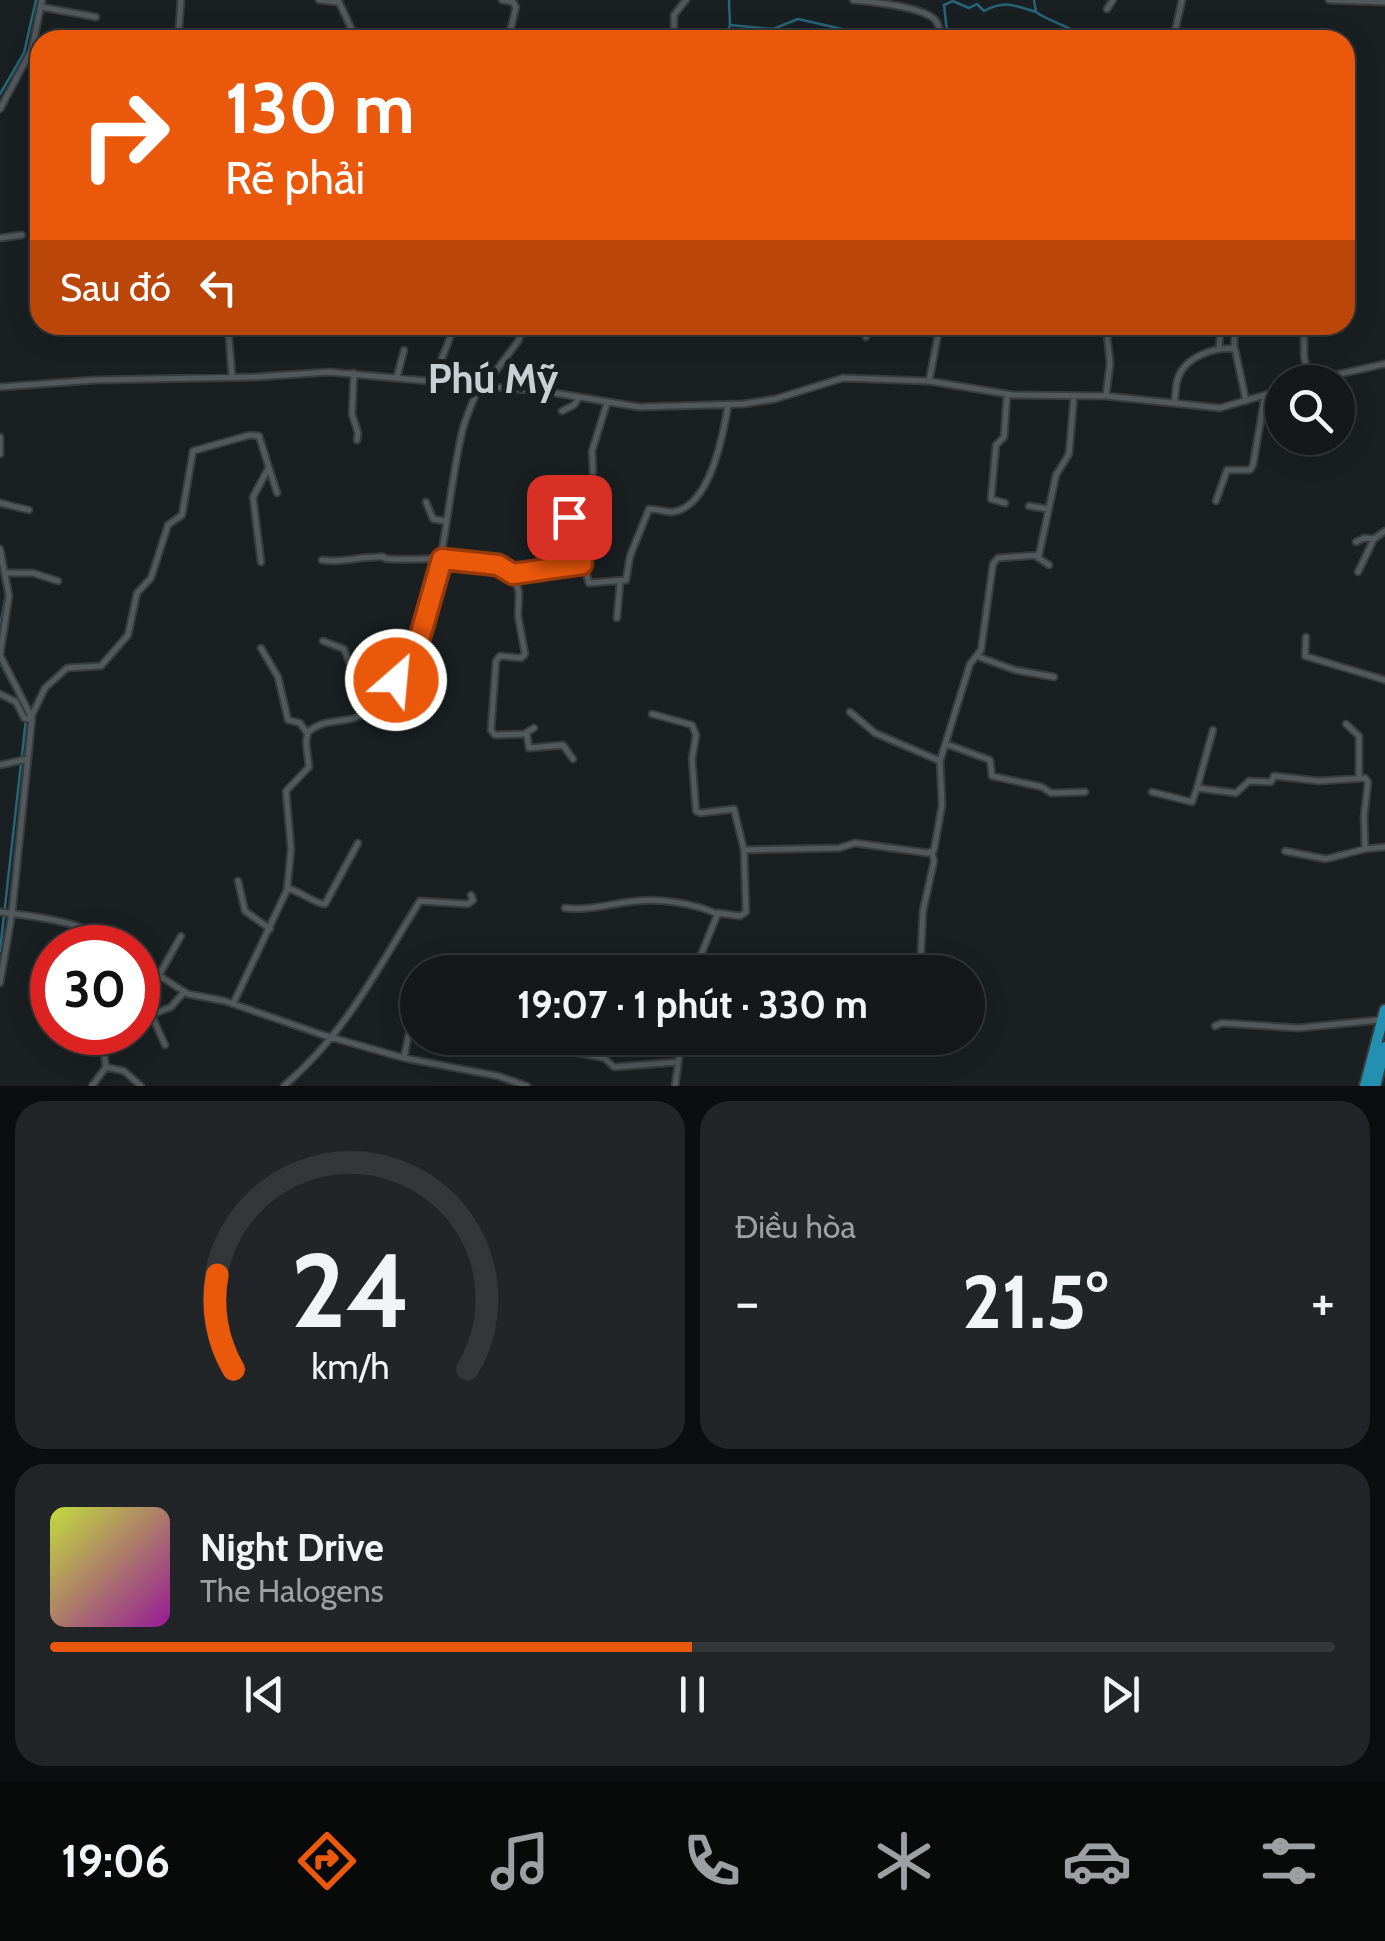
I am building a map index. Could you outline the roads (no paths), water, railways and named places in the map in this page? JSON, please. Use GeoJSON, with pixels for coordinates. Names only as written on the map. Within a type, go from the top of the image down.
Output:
{"type":"FeatureCollection","features":[{"type":"Feature","properties":{"kind":"highway"},"geometry":{"type":"LineString","coordinates":[[1364,1086],[1384,1015]]}},
{"type":"Feature","properties":{"kind":"highway"},"geometry":{"type":"LineString","coordinates":[[1375,1086],[1385,1047]]}},
{"type":"Feature","properties":{"kind":"street"},"geometry":{"type":"LineString","coordinates":[[179,30],[181,0]]}},
{"type":"Feature","properties":{"kind":"street"},"geometry":{"type":"LineString","coordinates":[[319,0],[339,1],[352,30]]}},
{"type":"Feature","properties":{"kind":"street"},"geometry":{"type":"LineString","coordinates":[[502,0],[516,7],[510,30]]}},
{"type":"Feature","properties":{"kind":"street"},"geometry":{"type":"LineString","coordinates":[[674,30],[674,15],[686,0]]}},
{"type":"Feature","properties":{"kind":"street"},"geometry":{"type":"LineString","coordinates":[[852,0],[893,5],[931,17],[940,30]]}},
{"type":"Feature","properties":{"kind":"street"},"geometry":{"type":"LineString","coordinates":[[1108,9],[1114,0]]}},
{"type":"Feature","properties":{"kind":"street"},"geometry":{"type":"LineString","coordinates":[[1175,30],[1182,0]]}},
{"type":"Feature","properties":{"kind":"street"},"geometry":{"type":"LineString","coordinates":[[1329,0],[1385,2]]}},
{"type":"Feature","properties":{"kind":"street"},"geometry":{"type":"LineString","coordinates":[[38,30],[42,4],[96,18]]}},
{"type":"Feature","properties":{"kind":"street"},"geometry":{"type":"LineString","coordinates":[[0,109],[30,56]]}},
{"type":"Feature","properties":{"kind":"street"},"geometry":{"type":"LineString","coordinates":[[0,238],[22,235]]}},
{"type":"Feature","properties":{"kind":"street"},"geometry":{"type":"LineString","coordinates":[[229,335],[232,377]]}},
{"type":"Feature","properties":{"kind":"street"},"geometry":{"type":"LineString","coordinates":[[433,381],[451,335]]}},
{"type":"Feature","properties":{"kind":"street"},"geometry":{"type":"LineString","coordinates":[[307,733],[328,720],[366,713],[416,651],[442,559],[444,521],[462,429],[482,387],[520,335]]}},
{"type":"Feature","properties":{"kind":"street"},"geometry":{"type":"LineString","coordinates":[[929,381],[937,335]]}},
{"type":"Feature","properties":{"kind":"street"},"geometry":{"type":"LineString","coordinates":[[1106,396],[1110,355],[1107,335]]}},
{"type":"Feature","properties":{"kind":"street"},"geometry":{"type":"LineString","coordinates":[[1235,335],[1246,402]]}},
{"type":"Feature","properties":{"kind":"street"},"geometry":{"type":"LineString","coordinates":[[1304,335],[1305,365]]}},
{"type":"Feature","properties":{"kind":"street"},"geometry":{"type":"LineString","coordinates":[[1219,349],[1220,336]]}},
{"type":"Feature","properties":{"kind":"street"},"geometry":{"type":"LineString","coordinates":[[1174,404],[1178,378],[1188,363],[1219,349],[1234,348]]}},
{"type":"Feature","properties":{"kind":"street"},"geometry":{"type":"LineString","coordinates":[[397,377],[404,350]]}},
{"type":"Feature","properties":{"kind":"street"},"geometry":{"type":"LineString","coordinates":[[1355,370],[1385,364]]}},
{"type":"Feature","properties":{"kind":"street"},"geometry":{"type":"LineString","coordinates":[[354,373],[352,414],[357,440]]}},
{"type":"Feature","properties":{"kind":"street"},"geometry":{"type":"LineString","coordinates":[[0,387],[95,380],[354,373],[640,407],[728,406],[776,398],[838,378],[929,381],[1008,394],[1106,396],[1223,408],[1265,395]]}},
{"type":"Feature","properties":{"kind":"street"},"geometry":{"type":"LineString","coordinates":[[1005,503],[991,499],[996,445],[1004,437],[1008,394]]}},
{"type":"Feature","properties":{"kind":"street"},"geometry":{"type":"LineString","coordinates":[[1037,557],[1057,473],[1069,454],[1074,396]]}},
{"type":"Feature","properties":{"kind":"street"},"geometry":{"type":"LineString","coordinates":[[562,411],[579,398]]}},
{"type":"Feature","properties":{"kind":"street"},"geometry":{"type":"LineString","coordinates":[[1216,501],[1227,470],[1250,470],[1253,466],[1265,400]]}},
{"type":"Feature","properties":{"kind":"street"},"geometry":{"type":"LineString","coordinates":[[593,472],[592,451],[608,404]]}},
{"type":"Feature","properties":{"kind":"street"},"geometry":{"type":"LineString","coordinates":[[535,512],[569,517],[580,531],[582,564],[588,583],[620,582],[628,576],[630,556],[649,509],[676,511],[694,502],[700,494],[719,456],[728,406]]}},
{"type":"Feature","properties":{"kind":"street"},"geometry":{"type":"LineString","coordinates":[[0,983],[29,718],[44,688],[65,669],[101,666],[128,635],[137,592],[152,578],[168,525],[182,515],[193,451],[258,435],[277,494]]}},
{"type":"Feature","properties":{"kind":"street"},"geometry":{"type":"LineString","coordinates":[[0,437],[0,454]]}},
{"type":"Feature","properties":{"kind":"street"},"geometry":{"type":"LineString","coordinates":[[261,562],[253,496],[269,466]]}},
{"type":"Feature","properties":{"kind":"street"},"geometry":{"type":"LineString","coordinates":[[0,502],[29,510]]}},
{"type":"Feature","properties":{"kind":"street"},"geometry":{"type":"LineString","coordinates":[[426,502],[433,519],[444,521]]}},
{"type":"Feature","properties":{"kind":"street"},"geometry":{"type":"LineString","coordinates":[[1029,506],[1048,508]]}},
{"type":"Feature","properties":{"kind":"street"},"geometry":{"type":"LineString","coordinates":[[580,531],[601,525]]}},
{"type":"Feature","properties":{"kind":"street"},"geometry":{"type":"LineString","coordinates":[[537,528],[542,568]]}},
{"type":"Feature","properties":{"kind":"street"},"geometry":{"type":"LineString","coordinates":[[1358,572],[1374,539],[1385,531]]}},
{"type":"Feature","properties":{"kind":"street"},"geometry":{"type":"LineString","coordinates":[[1356,542],[1374,539]]}},
{"type":"Feature","properties":{"kind":"street"},"geometry":{"type":"LineString","coordinates":[[0,552],[9,596],[0,656],[29,718]]}},
{"type":"Feature","properties":{"kind":"street"},"geometry":{"type":"LineString","coordinates":[[322,560],[343,562],[378,556],[389,560],[442,559],[498,565],[513,574],[519,592],[518,619],[525,654],[521,658],[500,656],[496,660],[491,730],[495,735],[527,733],[534,728]]}},
{"type":"Feature","properties":{"kind":"street"},"geometry":{"type":"LineString","coordinates":[[921,955],[924,902],[942,805],[940,761],[970,664],[982,644],[993,564],[998,558],[1037,557],[1049,565]]}},
{"type":"Feature","properties":{"kind":"street"},"geometry":{"type":"LineString","coordinates":[[513,574],[582,564]]}},
{"type":"Feature","properties":{"kind":"street"},"geometry":{"type":"LineString","coordinates":[[6,573],[34,573],[58,581]]}},
{"type":"Feature","properties":{"kind":"street"},"geometry":{"type":"LineString","coordinates":[[618,618],[620,582]]}},
{"type":"Feature","properties":{"kind":"street"},"geometry":{"type":"LineString","coordinates":[[1306,636],[1305,656],[1385,680]]}},
{"type":"Feature","properties":{"kind":"street"},"geometry":{"type":"LineString","coordinates":[[324,641],[344,649],[354,675],[374,669],[396,680]]}},
{"type":"Feature","properties":{"kind":"street"},"geometry":{"type":"LineString","coordinates":[[233,1004],[288,888],[292,849],[286,794],[310,766],[307,733],[300,723],[288,720],[278,677],[261,648]]}},
{"type":"Feature","properties":{"kind":"street"},"geometry":{"type":"LineString","coordinates":[[976,656],[1015,670],[1054,677]]}},
{"type":"Feature","properties":{"kind":"street"},"geometry":{"type":"LineString","coordinates":[[0,694],[16,702],[29,718]]}},
{"type":"Feature","properties":{"kind":"street"},"geometry":{"type":"LineString","coordinates":[[850,712],[875,733],[940,761]]}},
{"type":"Feature","properties":{"kind":"street"},"geometry":{"type":"LineString","coordinates":[[565,908],[590,910],[647,900],[717,914],[740,916],[746,912],[744,850],[734,809],[700,814],[696,811],[693,726],[652,714]]}},
{"type":"Feature","properties":{"kind":"street"},"geometry":{"type":"LineString","coordinates":[[1346,724],[1359,736],[1359,778]]}},
{"type":"Feature","properties":{"kind":"street"},"geometry":{"type":"LineString","coordinates":[[1152,792],[1192,802],[1213,730]]}},
{"type":"Feature","properties":{"kind":"street"},"geometry":{"type":"LineString","coordinates":[[527,733],[529,748],[563,744],[573,759]]}},
{"type":"Feature","properties":{"kind":"street"},"geometry":{"type":"LineString","coordinates":[[945,744],[992,761],[992,776],[1051,792],[1085,792]]}},
{"type":"Feature","properties":{"kind":"street"},"geometry":{"type":"LineString","coordinates":[[0,765],[27,759]]}},
{"type":"Feature","properties":{"kind":"street"},"geometry":{"type":"LineString","coordinates":[[1197,788],[1236,793],[1249,781],[1268,782],[1274,776],[1319,781],[1359,778],[1368,782],[1366,848]]}},
{"type":"Feature","properties":{"kind":"street"},"geometry":{"type":"LineString","coordinates":[[744,850],[840,848],[855,843],[932,852]]}},
{"type":"Feature","properties":{"kind":"street"},"geometry":{"type":"LineString","coordinates":[[288,888],[324,904],[358,844]]}},
{"type":"Feature","properties":{"kind":"street"},"geometry":{"type":"LineString","coordinates":[[1284,851],[1326,858],[1385,847]]}},
{"type":"Feature","properties":{"kind":"street"},"geometry":{"type":"LineString","coordinates":[[238,880],[245,911],[270,929]]}},
{"type":"Feature","properties":{"kind":"street"},"geometry":{"type":"LineString","coordinates":[[284,1086],[334,1038],[366,994],[420,900],[468,904],[472,902],[471,895]]}},
{"type":"Feature","properties":{"kind":"street"},"geometry":{"type":"LineString","coordinates":[[5,912],[65,925]]}},
{"type":"Feature","properties":{"kind":"street"},"geometry":{"type":"LineString","coordinates":[[701,955],[717,914]]}},
{"type":"Feature","properties":{"kind":"street"},"geometry":{"type":"LineString","coordinates":[[160,973],[180,936]]}},
{"type":"Feature","properties":{"kind":"street"},"geometry":{"type":"LineString","coordinates":[[160,978],[184,992],[334,1038],[527,1086]]}},
{"type":"Feature","properties":{"kind":"street"},"geometry":{"type":"LineString","coordinates":[[160,1013],[171,1008],[184,992]]}},
{"type":"Feature","properties":{"kind":"street"},"geometry":{"type":"LineString","coordinates":[[1215,1026],[1222,1023],[1298,1028],[1384,1015]]}},
{"type":"Feature","properties":{"kind":"street"},"geometry":{"type":"LineString","coordinates":[[160,1034],[165,1046]]}},
{"type":"Feature","properties":{"kind":"street"},"geometry":{"type":"LineString","coordinates":[[92,1086],[106,1067],[104,1055]]}},
{"type":"Feature","properties":{"kind":"street"},"geometry":{"type":"LineString","coordinates":[[589,1055],[604,1058],[614,1068],[678,1062]]}},
{"type":"Feature","properties":{"kind":"street"},"geometry":{"type":"LineString","coordinates":[[675,1086],[679,1055]]}},
{"type":"Feature","properties":{"kind":"street"},"geometry":{"type":"LineString","coordinates":[[106,1067],[122,1070],[141,1086]]}},
{"type":"Feature","properties":{"kind":"waterway"},"geometry":{"type":"LineString","coordinates":[[0,94],[24,53],[36,0]]}},
{"type":"Feature","properties":{"kind":"waterway"},"geometry":{"type":"LineString","coordinates":[[728,30],[729,0]]}},
{"type":"Feature","properties":{"kind":"waterway"},"geometry":{"type":"LineString","coordinates":[[1034,0],[1036,12],[1072,30]]}},
{"type":"Feature","properties":{"kind":"waterway"},"geometry":{"type":"LineString","coordinates":[[947,30],[944,5],[953,1],[969,8],[977,4],[984,11],[1004,5],[1036,12]]}},
{"type":"Feature","properties":{"kind":"waterway"},"geometry":{"type":"LineString","coordinates":[[730,25],[773,29],[798,19],[843,30]]}},
{"type":"Feature","properties":{"kind":"waterway"},"geometry":{"type":"LineString","coordinates":[[0,627],[6,594]]}},
{"type":"Feature","properties":{"kind":"waterway"},"geometry":{"type":"LineString","coordinates":[[0,663],[26,711]]}},
{"type":"Feature","properties":{"kind":"waterway"},"geometry":{"type":"LineString","coordinates":[[0,951],[26,719]]}},
{"type":"Feature","properties":{"kind":"district","name":"Phú Mỹ"},"geometry":{"type":"Point","coordinates":[493,379]}}]}
